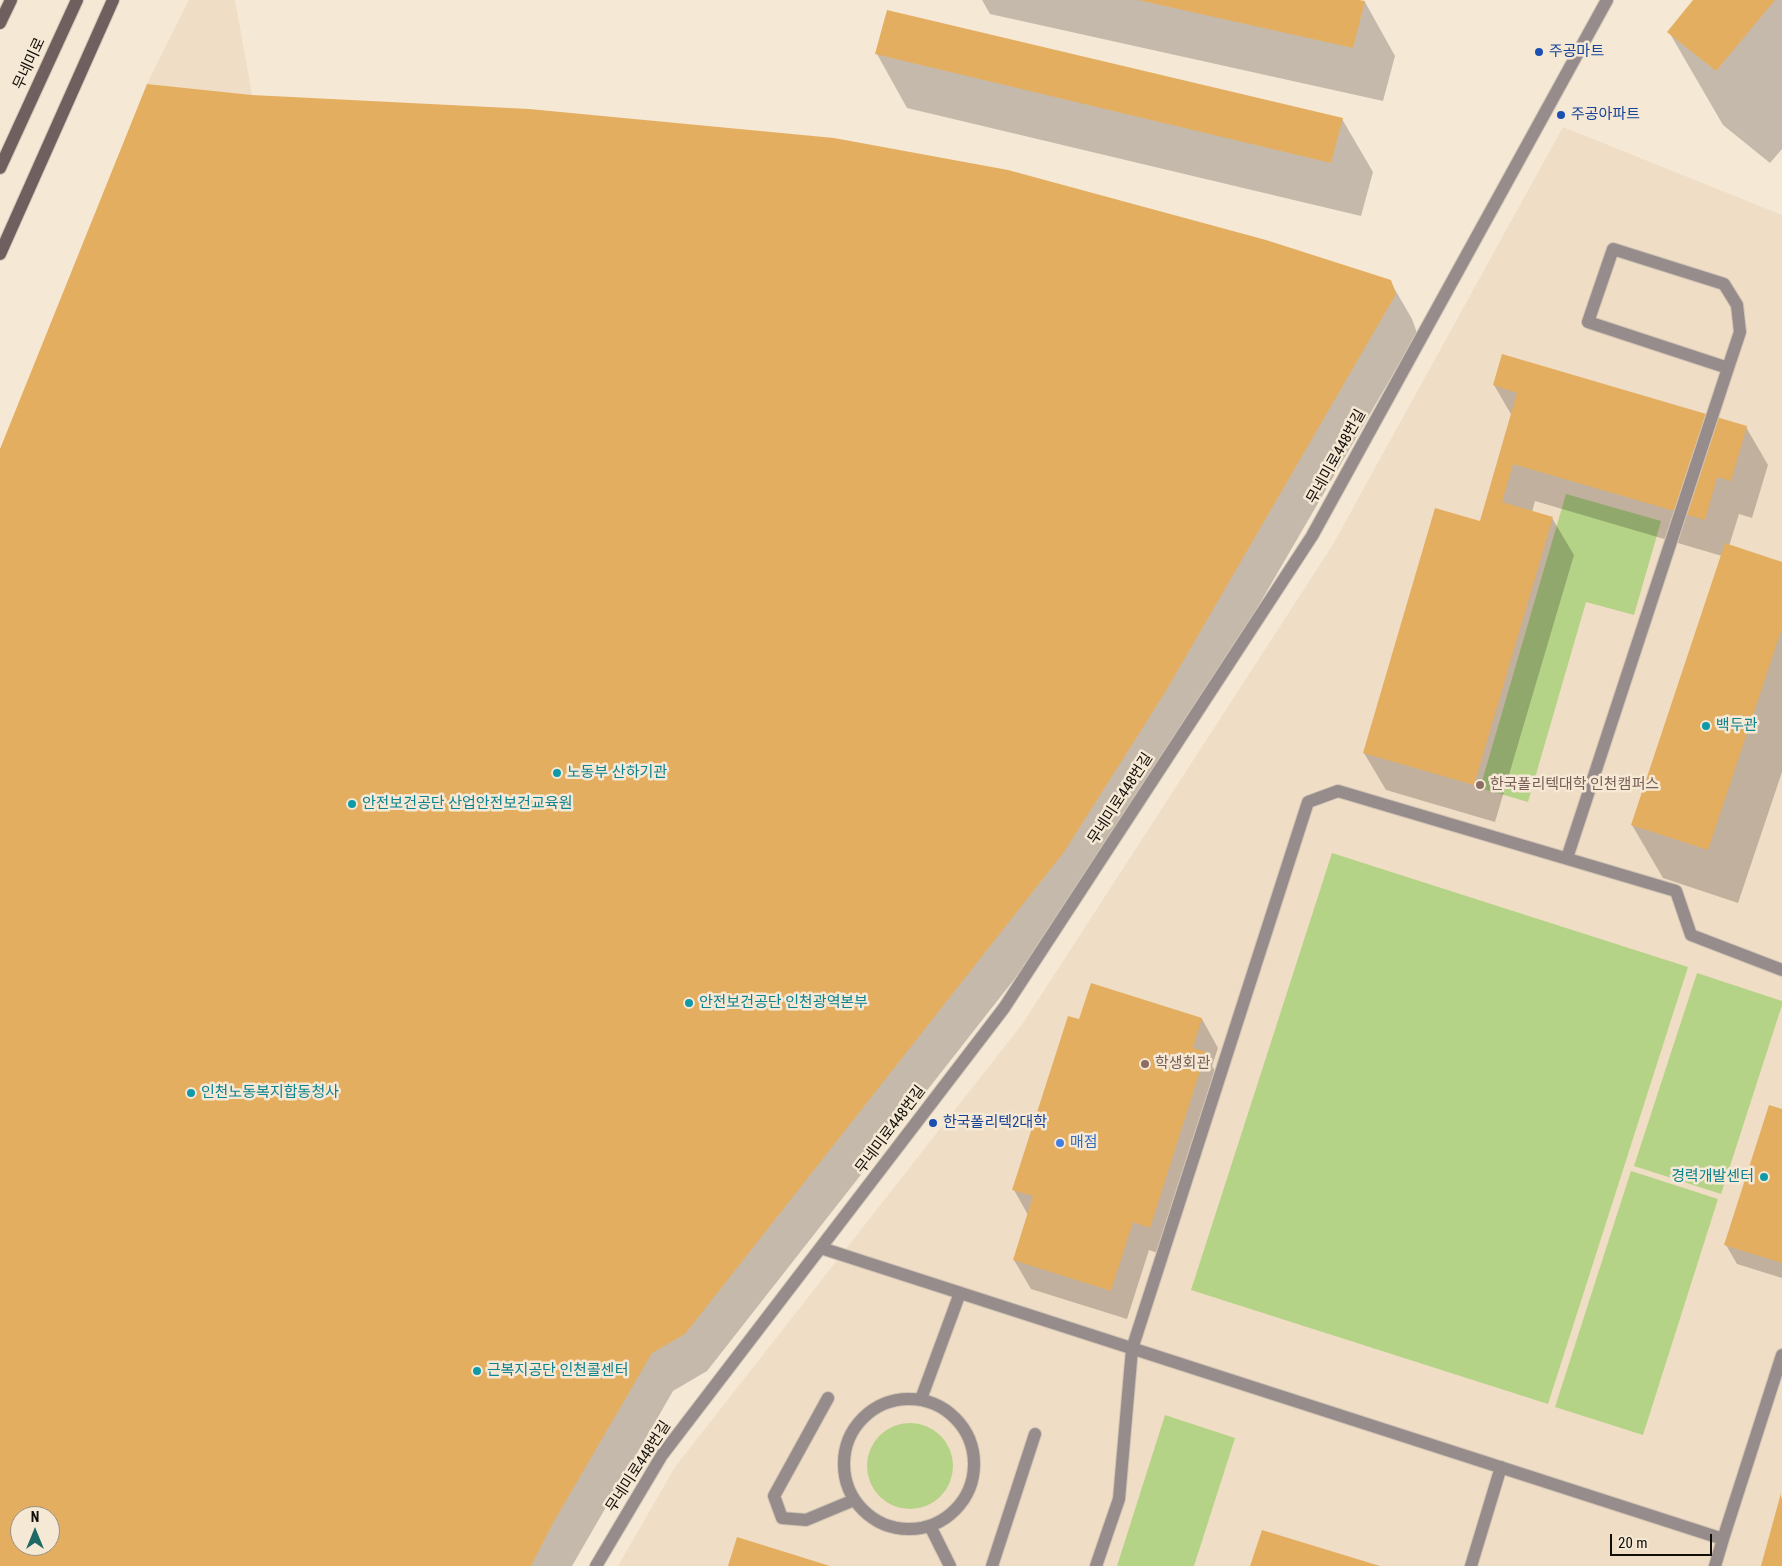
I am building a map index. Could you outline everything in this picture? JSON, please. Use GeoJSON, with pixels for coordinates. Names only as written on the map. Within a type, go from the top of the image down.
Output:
{"type":"FeatureCollection","features":[{"type":"Feature","properties":{"kind":"main road"},"geometry":{"type":"LineString","coordinates":[[0,23],[11,0]]}},
{"type":"Feature","properties":{"kind":"main road","name":"무네미로"},"geometry":{"type":"LineString","coordinates":[[0,168],[77,0]]}},
{"type":"Feature","properties":{"kind":"main road"},"geometry":{"type":"LineString","coordinates":[[0,254],[112,0]]}},
{"type":"Feature","properties":{"kind":"street","name":"무네미로448번길"},"geometry":{"type":"LineString","coordinates":[[596,1566],[662,1456],[1004,1008],[1312,536],[1606,2]]}},
{"type":"Feature","properties":{"kind":"street"},"geometry":{"type":"LineString","coordinates":[[1567,858],[1740,332],[1737,305],[1724,284],[1613,249],[1588,322],[1728,368]]}},
{"type":"Feature","properties":{"kind":"street"},"geometry":{"type":"LineString","coordinates":[[1096,1566],[1118,1499],[1132,1349],[1308,802],[1338,791],[1676,891],[1691,935],[1782,970]]}},
{"type":"Feature","properties":{"kind":"street"},"geometry":{"type":"LineString","coordinates":[[821,1248],[1723,1539]]}},
{"type":"Feature","properties":{"kind":"street"},"geometry":{"type":"LineString","coordinates":[[921,1400],[960,1293]]}},
{"type":"Feature","properties":{"kind":"street"},"geometry":{"type":"LineString","coordinates":[[1715,1566],[1779,1374],[1782,1355]]}},
{"type":"Feature","properties":{"kind":"street"},"geometry":{"type":"LineString","coordinates":[[828,1398],[774,1496],[782,1518],[806,1520],[854,1500]]}},
{"type":"Feature","properties":{"kind":"street"},"geometry":{"type":"LineString","coordinates":[[900,1399],[921,1400],[941,1407],[958,1421],[969,1438],[974,1460],[972,1481],[964,1500],[949,1516],[930,1526],[909,1529],[888,1526],[869,1516],[854,1500],[845,1480],[844,1458],[849,1437],[861,1419],[879,1406],[900,1399]]}},
{"type":"Feature","properties":{"kind":"street"},"geometry":{"type":"LineString","coordinates":[[992,1566],[1035,1434]]}},
{"type":"Feature","properties":{"kind":"street"},"geometry":{"type":"LineString","coordinates":[[1471,1566],[1501,1467]]}},
{"type":"Feature","properties":{"kind":"street"},"geometry":{"type":"LineString","coordinates":[[930,1526],[950,1566]]}},
{"type":"Feature","properties":{"kind":"shaded area"},"geometry":{"type":"Polygon","coordinates":[[[189,0],[235,0],[252,95],[147,84],[189,0]]]}},
{"type":"Feature","properties":{"kind":"shaded area","name":"한국폴리텍대학 인천캠퍼스"},"geometry":{"type":"Polygon","coordinates":[[[1563,127],[1782,215],[1782,1566],[618,1566],[675,1467],[1023,1023],[1332,546],[1563,127]]]}},
{"type":"Feature","properties":{"kind":"green space"},"geometry":{"type":"Polygon","coordinates":[[[1566,494],[1661,521],[1634,615],[1586,602],[1528,802],[1480,788],[1566,494]]]}},
{"type":"Feature","properties":{"kind":"green space"},"geometry":{"type":"Polygon","coordinates":[[[1332,853],[1688,967],[1548,1404],[1191,1290],[1332,853]]]}},
{"type":"Feature","properties":{"kind":"green space"},"geometry":{"type":"Polygon","coordinates":[[[1697,973],[1782,1001],[1721,1194],[1634,1166],[1697,973]]]}},
{"type":"Feature","properties":{"kind":"green space"},"geometry":{"type":"Polygon","coordinates":[[[1631,1171],[1718,1199],[1643,1435],[1555,1407],[1631,1171]]]}},
{"type":"Feature","properties":{"kind":"green space"},"geometry":{"type":"Polygon","coordinates":[[[1165,1415],[1235,1438],[1194,1566],[1117,1566],[1165,1415]]]}},
{"type":"Feature","properties":{"kind":"green space"},"geometry":{"type":"Polygon","coordinates":[[[910,1423],[926,1427],[940,1436],[949,1450],[953,1466],[949,1482],[940,1496],[926,1505],[910,1509],[894,1505],[880,1496],[871,1482],[867,1466],[871,1450],[880,1436],[894,1427],[910,1423]]]}},
{"type":"Feature","properties":{"kind":"building"},"geometry":{"type":"Polygon","coordinates":[[[1138,0],[1359,0],[1365,1],[1353,48],[1138,0]]]}},
{"type":"Feature","properties":{"kind":"building"},"geometry":{"type":"Polygon","coordinates":[[[1693,0],[1775,0],[1716,71],[1667,32],[1693,0]]]}},
{"type":"Feature","properties":{"kind":"building"},"geometry":{"type":"Polygon","coordinates":[[[887,10],[1343,118],[1331,163],[875,54],[887,10]]]}},
{"type":"Feature","properties":{"kind":"building","name":"노동부 산하기관"},"geometry":{"type":"Polygon","coordinates":[[[147,84],[252,95],[529,109],[834,138],[1008,170],[1266,240],[1391,280],[1396,294],[1164,694],[1064,852],[685,1334],[652,1353],[553,1523],[531,1566],[0,1566],[0,449],[147,84]]]}},
{"type":"Feature","properties":{"kind":"building"},"geometry":{"type":"Polygon","coordinates":[[[1502,354],[1747,426],[1731,481],[1717,477],[1705,520],[1513,464],[1502,502],[1553,517],[1474,785],[1363,753],[1435,508],[1480,521],[1517,393],[1493,385],[1502,354]]]}},
{"type":"Feature","properties":{"kind":"building","name":"백두관"},"geometry":{"type":"Polygon","coordinates":[[[1725,543],[1782,562],[1782,628],[1708,850],[1631,825],[1725,543]]]}},
{"type":"Feature","properties":{"kind":"building","name":"학생회관"},"geometry":{"type":"Polygon","coordinates":[[[1091,983],[1202,1018],[1193,1048],[1206,1052],[1150,1228],[1133,1222],[1111,1291],[1013,1260],[1033,1196],[1012,1190],[1068,1016],[1079,1019],[1091,983]]]}},
{"type":"Feature","properties":{"kind":"building","name":"경력개발센터"},"geometry":{"type":"Polygon","coordinates":[[[1769,1105],[1782,1109],[1782,1263],[1724,1245],[1769,1105]]]}},
{"type":"Feature","properties":{"kind":"building"},"geometry":{"type":"Polygon","coordinates":[[[1781,1493],[1782,1566],[1761,1566],[1781,1493]]]}},
{"type":"Feature","properties":{"kind":"building"},"geometry":{"type":"Polygon","coordinates":[[[1262,1530],[1380,1566],[1250,1566],[1262,1530]]]}},
{"type":"Feature","properties":{"kind":"building"},"geometry":{"type":"Polygon","coordinates":[[[737,1537],[830,1566],[728,1566],[737,1537]]]}},
{"type":"Feature","properties":{"kind":"place","name":"주공마트"},"geometry":{"type":"Point","coordinates":[1539,52]}},
{"type":"Feature","properties":{"kind":"place","name":"주공아파트"},"geometry":{"type":"Point","coordinates":[1561,115]}},
{"type":"Feature","properties":{"kind":"place","name":"백두관"},"geometry":{"type":"Point","coordinates":[1706,726]}},
{"type":"Feature","properties":{"kind":"place","name":"노동부 산하기관"},"geometry":{"type":"Point","coordinates":[557,773]}},
{"type":"Feature","properties":{"kind":"place","name":"한국폴리텍대학 인천캠퍼스"},"geometry":{"type":"Point","coordinates":[1480,785]}},
{"type":"Feature","properties":{"kind":"place","name":"안전보건공단 산업안전보건교육원"},"geometry":{"type":"Point","coordinates":[352,804]}},
{"type":"Feature","properties":{"kind":"place","name":"안전보건공단 인천광역본부"},"geometry":{"type":"Point","coordinates":[689,1003]}},
{"type":"Feature","properties":{"kind":"place","name":"학생회관"},"geometry":{"type":"Point","coordinates":[1145,1064]}},
{"type":"Feature","properties":{"kind":"place","name":"인천노동복지합동청사"},"geometry":{"type":"Point","coordinates":[191,1093]}},
{"type":"Feature","properties":{"kind":"place","name":"한국폴리텍2대학"},"geometry":{"type":"Point","coordinates":[933,1123]}},
{"type":"Feature","properties":{"kind":"place","name":"매점"},"geometry":{"type":"Point","coordinates":[1060,1143]}},
{"type":"Feature","properties":{"kind":"place","name":"경력개발센터"},"geometry":{"type":"Point","coordinates":[1764,1177]}},
{"type":"Feature","properties":{"kind":"place","name":"근복지공단 인천콜센터"},"geometry":{"type":"Point","coordinates":[477,1371]}}]}
